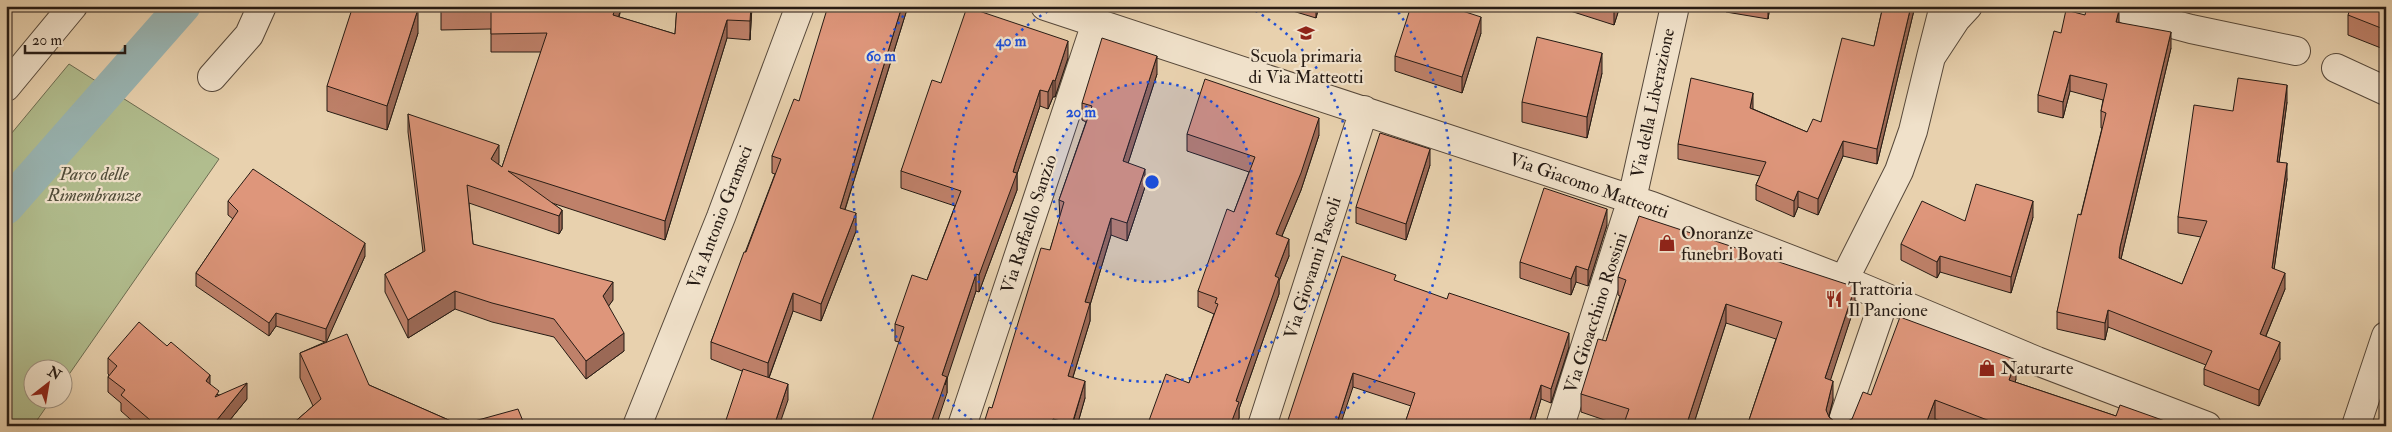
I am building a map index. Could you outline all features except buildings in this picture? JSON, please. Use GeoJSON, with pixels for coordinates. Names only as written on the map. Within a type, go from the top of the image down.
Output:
{"type":"FeatureCollection","features":[{"type":"Feature","properties":{"kind":"street"},"geometry":{"type":"LineString","coordinates":[[6,87],[73,6]]}},
{"type":"Feature","properties":{"kind":"street"},"geometry":{"type":"LineString","coordinates":[[212,76],[249,35],[262,6]]}},
{"type":"Feature","properties":{"kind":"street","name":"Via Antonio Gramsci"},"geometry":{"type":"LineString","coordinates":[[638,426],[721,217],[800,6]]}},
{"type":"Feature","properties":{"kind":"street","name":"Via Giacomo Matteotti"},"geometry":{"type":"LineString","coordinates":[[1045,6],[1632,200],[1844,280],[2036,361],[2207,426]]}},
{"type":"Feature","properties":{"kind":"street","name":"Via della Liberazione"},"geometry":{"type":"LineString","coordinates":[[1632,200],[1675,6]]}},
{"type":"Feature","properties":{"kind":"street"},"geometry":{"type":"LineString","coordinates":[[1844,280],[1899,171],[1913,131],[1944,6]]}},
{"type":"Feature","properties":{"kind":"street"},"geometry":{"type":"LineString","coordinates":[[1931,57],[1956,19],[1968,6]]}},
{"type":"Feature","properties":{"kind":"street"},"geometry":{"type":"LineString","coordinates":[[2105,6],[2191,29],[2296,51]]}},
{"type":"Feature","properties":{"kind":"street","name":"Via Raffaello Sanzio"},"geometry":{"type":"LineString","coordinates":[[962,426],[1096,23]]}},
{"type":"Feature","properties":{"kind":"street"},"geometry":{"type":"LineString","coordinates":[[2336,68],[2386,91]]}},
{"type":"Feature","properties":{"kind":"street","name":"Via Giovanni Pascoli"},"geometry":{"type":"LineString","coordinates":[[1262,426],[1364,110]]}},
{"type":"Feature","properties":{"kind":"street","name":"Via Gioacchino Rossini"},"geometry":{"type":"LineString","coordinates":[[1560,426],[1632,200]]}},
{"type":"Feature","properties":{"kind":"street"},"geometry":{"type":"LineString","coordinates":[[1841,426],[1885,298]]}},
{"type":"Feature","properties":{"kind":"street"},"geometry":{"type":"LineString","coordinates":[[2356,426],[2386,336]]}},
{"type":"Feature","properties":{"kind":"green space","name":"Parco delle Rimembranze"},"geometry":{"type":"Polygon","coordinates":[[[69,64],[219,159],[72,370],[72,360],[22,360],[22,410],[44,410],[33,426],[6,426],[6,140],[69,64]]]}},
{"type":"Feature","properties":{"kind":"waterway"},"geometry":{"type":"LineString","coordinates":[[6,207],[183,6]]}},
{"type":"Feature","properties":{"kind":"place","name":"Scuola primaria di Via Matteotti"},"geometry":{"type":"Point","coordinates":[1306,33]}},
{"type":"Feature","properties":{"kind":"place","name":"Onoranze funebri Bovati"},"geometry":{"type":"Point","coordinates":[1667,243]}},
{"type":"Feature","properties":{"kind":"place","name":"Trattoria Il Pancione"},"geometry":{"type":"Point","coordinates":[1834,299]}},
{"type":"Feature","properties":{"kind":"place","name":"Naturarte"},"geometry":{"type":"Point","coordinates":[1987,368]}}]}
